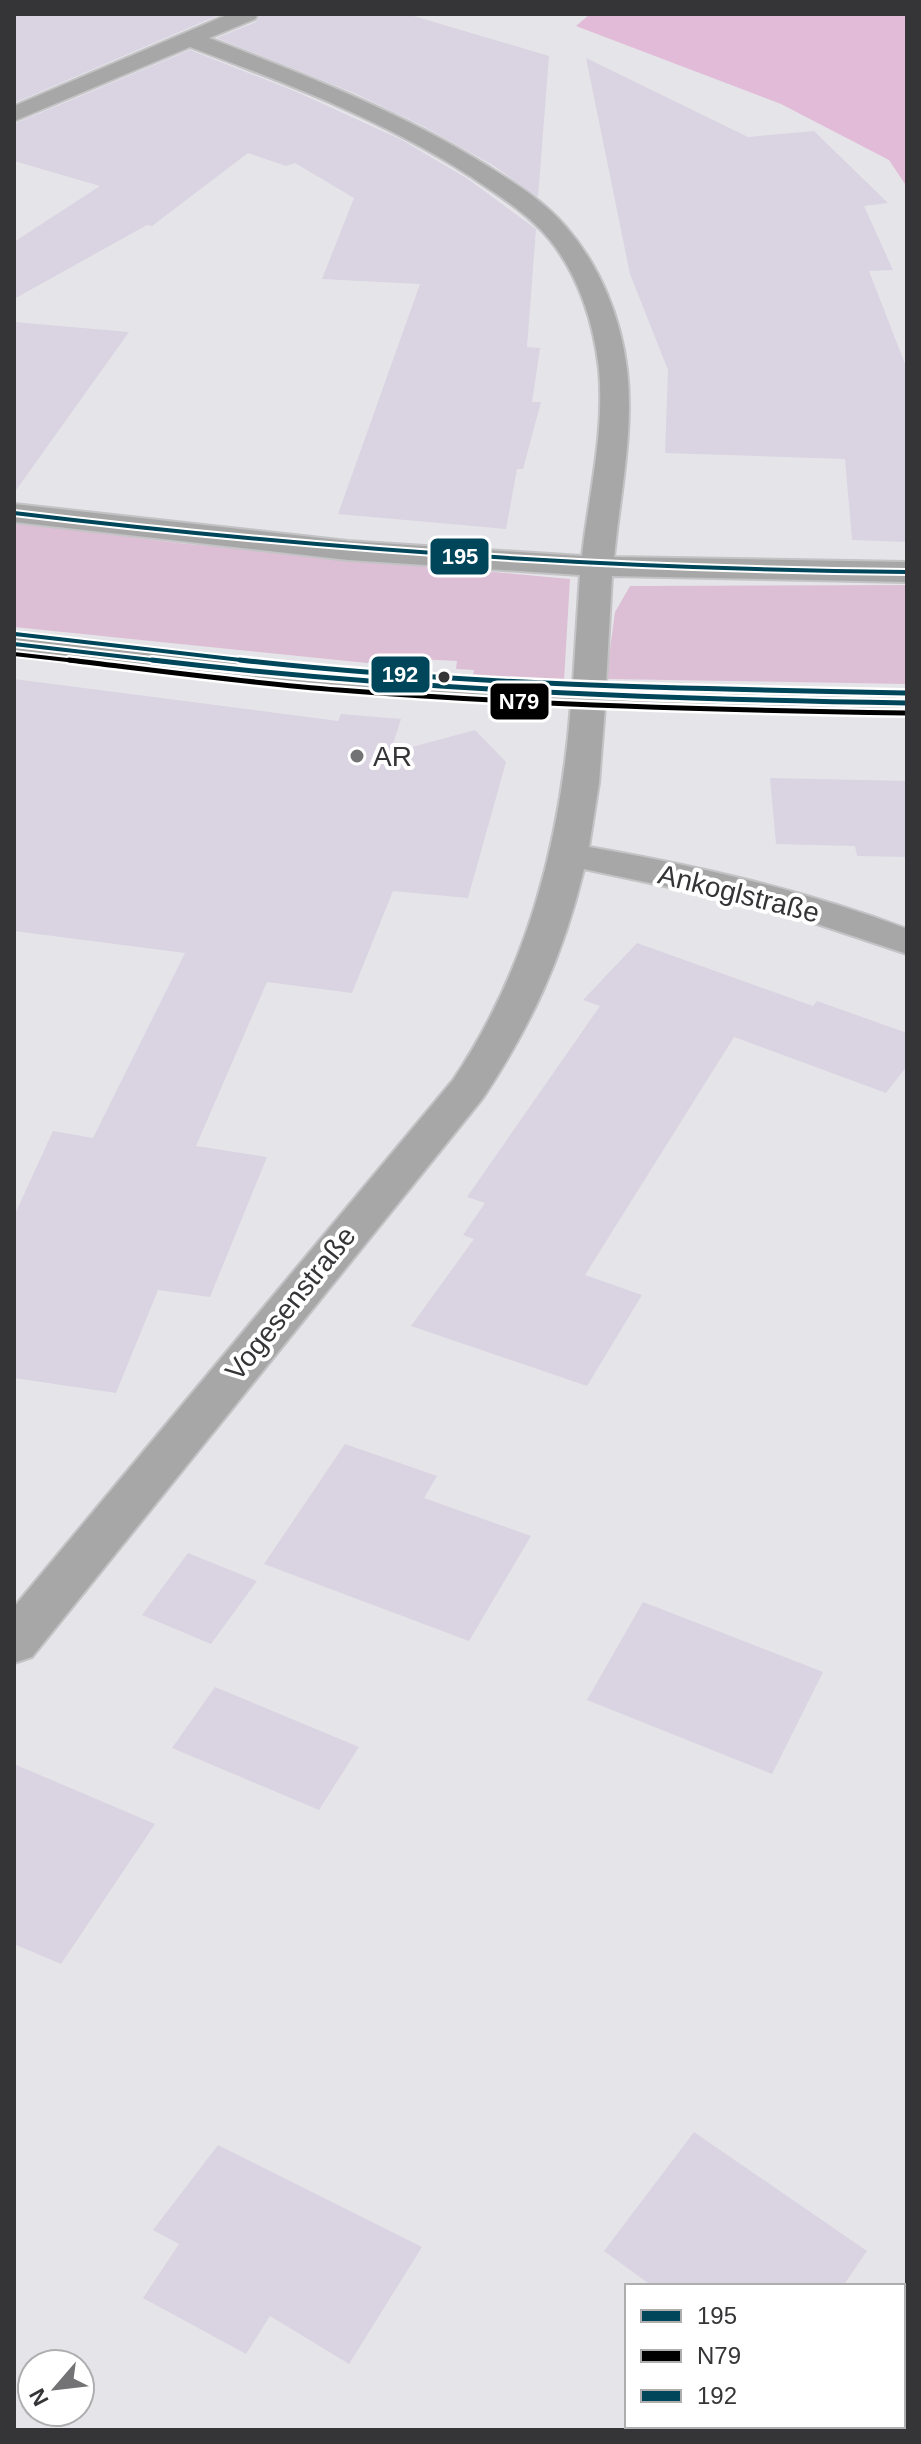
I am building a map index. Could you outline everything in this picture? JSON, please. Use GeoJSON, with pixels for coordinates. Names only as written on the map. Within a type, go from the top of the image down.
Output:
{"type":"FeatureCollection","features":[{"type":"Feature","properties":{"kind":"street"},"geometry":{"type":"LineString","coordinates":[[14,114],[247,14]]}},
{"type":"Feature","properties":{"kind":"street","name":"Vogesenstraße"},"geometry":{"type":"LineString","coordinates":[[14,1643],[468,1089],[507,1028],[543,939],[569,855],[590,696],[597,568],[614,409],[610,344],[593,288],[564,240],[513,194],[455,156],[335,95],[190,39]]}},
{"type":"Feature","properties":{"kind":"street"},"geometry":{"type":"LineString","coordinates":[[14,513],[181,536],[597,568],[907,572]]}},
{"type":"Feature","properties":{"kind":"street"},"geometry":{"type":"LineString","coordinates":[[14,644],[339,680],[590,696],[907,703]]}},
{"type":"Feature","properties":{"kind":"street","name":"Ankoglstraße"},"geometry":{"type":"LineString","coordinates":[[569,855],[677,874],[743,890],[907,942]]}},
{"type":"Feature","properties":{"kind":"shaded area"},"geometry":{"type":"Polygon","coordinates":[[[590,14],[907,14],[907,187],[889,160],[781,104],[576,26],[590,14]]]}},
{"type":"Feature","properties":{"kind":"shaded area"},"geometry":{"type":"Polygon","coordinates":[[[14,522],[178,543],[570,579],[564,681],[473,675],[474,670],[456,669],[457,661],[418,659],[415,666],[367,663],[14,627],[14,522]]]}},
{"type":"Feature","properties":{"kind":"shaded area"},"geometry":{"type":"Polygon","coordinates":[[[907,585],[907,684],[606,679],[615,612],[630,586],[907,585]]]}},
{"type":"Feature","properties":{"kind":"building"},"geometry":{"type":"Polygon","coordinates":[[[14,14],[221,14],[14,103],[14,14]]]}},
{"type":"Feature","properties":{"kind":"building"},"geometry":{"type":"Polygon","coordinates":[[[261,14],[407,14],[549,56],[538,197],[491,164],[423,126],[354,93],[217,38],[256,22],[261,14]]]}},
{"type":"Feature","properties":{"kind":"building"},"geometry":{"type":"Polygon","coordinates":[[[190,50],[297,92],[402,140],[468,179],[536,229],[527,347],[540,348],[532,402],[541,402],[523,469],[517,469],[506,529],[338,514],[420,284],[322,279],[354,198],[295,163],[286,166],[248,153],[152,226],[147,225],[14,299],[14,242],[100,186],[14,161],[14,124],[190,50]]]}},
{"type":"Feature","properties":{"kind":"building"},"geometry":{"type":"Polygon","coordinates":[[[586,58],[748,137],[814,131],[888,203],[864,206],[893,270],[869,271],[907,369],[907,542],[852,540],[845,459],[665,453],[668,370],[630,274],[586,58]]]}},
{"type":"Feature","properties":{"kind":"building"},"geometry":{"type":"Polygon","coordinates":[[[14,322],[129,332],[14,493],[14,322]]]}},
{"type":"Feature","properties":{"kind":"building"},"geometry":{"type":"Polygon","coordinates":[[[14,679],[338,721],[341,714],[401,719],[390,753],[475,730],[506,762],[468,898],[393,891],[352,993],[267,982],[196,1146],[267,1157],[210,1297],[158,1290],[116,1393],[14,1378],[14,1216],[53,1131],[93,1138],[185,953],[14,931],[14,679]]]}},
{"type":"Feature","properties":{"kind":"building"},"geometry":{"type":"Polygon","coordinates":[[[770,778],[907,781],[907,857],[857,856],[855,846],[776,844],[770,778]]]}},
{"type":"Feature","properties":{"kind":"building"},"geometry":{"type":"Polygon","coordinates":[[[637,943],[813,1006],[817,1001],[907,1033],[907,1066],[886,1093],[734,1037],[585,1275],[642,1295],[587,1386],[411,1326],[474,1239],[463,1235],[485,1203],[467,1197],[600,1006],[583,1000],[637,943]]]}},
{"type":"Feature","properties":{"kind":"building"},"geometry":{"type":"Polygon","coordinates":[[[345,1444],[437,1476],[424,1498],[531,1536],[469,1641],[264,1564],[345,1444]]]}},
{"type":"Feature","properties":{"kind":"building"},"geometry":{"type":"Polygon","coordinates":[[[188,1553],[257,1581],[211,1644],[142,1615],[188,1553]]]}},
{"type":"Feature","properties":{"kind":"building"},"geometry":{"type":"Polygon","coordinates":[[[643,1602],[823,1672],[772,1774],[587,1700],[643,1602]]]}},
{"type":"Feature","properties":{"kind":"building"},"geometry":{"type":"Polygon","coordinates":[[[215,1687],[359,1747],[319,1810],[172,1748],[215,1687]]]}},
{"type":"Feature","properties":{"kind":"building"},"geometry":{"type":"Polygon","coordinates":[[[14,1764],[155,1824],[61,1964],[14,1944],[14,1764]]]}},
{"type":"Feature","properties":{"kind":"building"},"geometry":{"type":"Polygon","coordinates":[[[694,2132],[867,2251],[844,2284],[649,2284],[604,2251],[694,2132]]]}},
{"type":"Feature","properties":{"kind":"building"},"geometry":{"type":"Polygon","coordinates":[[[218,2145],[422,2247],[349,2364],[270,2316],[246,2354],[143,2298],[179,2244],[153,2230],[218,2145]]]}},
{"type":"Feature","properties":{"kind":"transit line","name":"195"},"geometry":{"type":"LineString","coordinates":[[14,513],[237,538],[460,556],[683,568],[907,572]]}},
{"type":"Feature","properties":{"kind":"transit line","name":"192"},"geometry":{"type":"LineString","coordinates":[[15,634],[339,670],[481,680],[907,693]]}},
{"type":"Feature","properties":{"kind":"transit line","name":"195"},"geometry":{"type":"LineString","coordinates":[[14,644],[257,672],[481,690],[907,703]]}},
{"type":"Feature","properties":{"kind":"transit line","name":"N79"},"geometry":{"type":"LineString","coordinates":[[14,654],[257,682],[481,700],[907,713]]}},
{"type":"Feature","properties":{"kind":"place","name":"AR"},"geometry":{"type":"Point","coordinates":[357,756]}}]}
